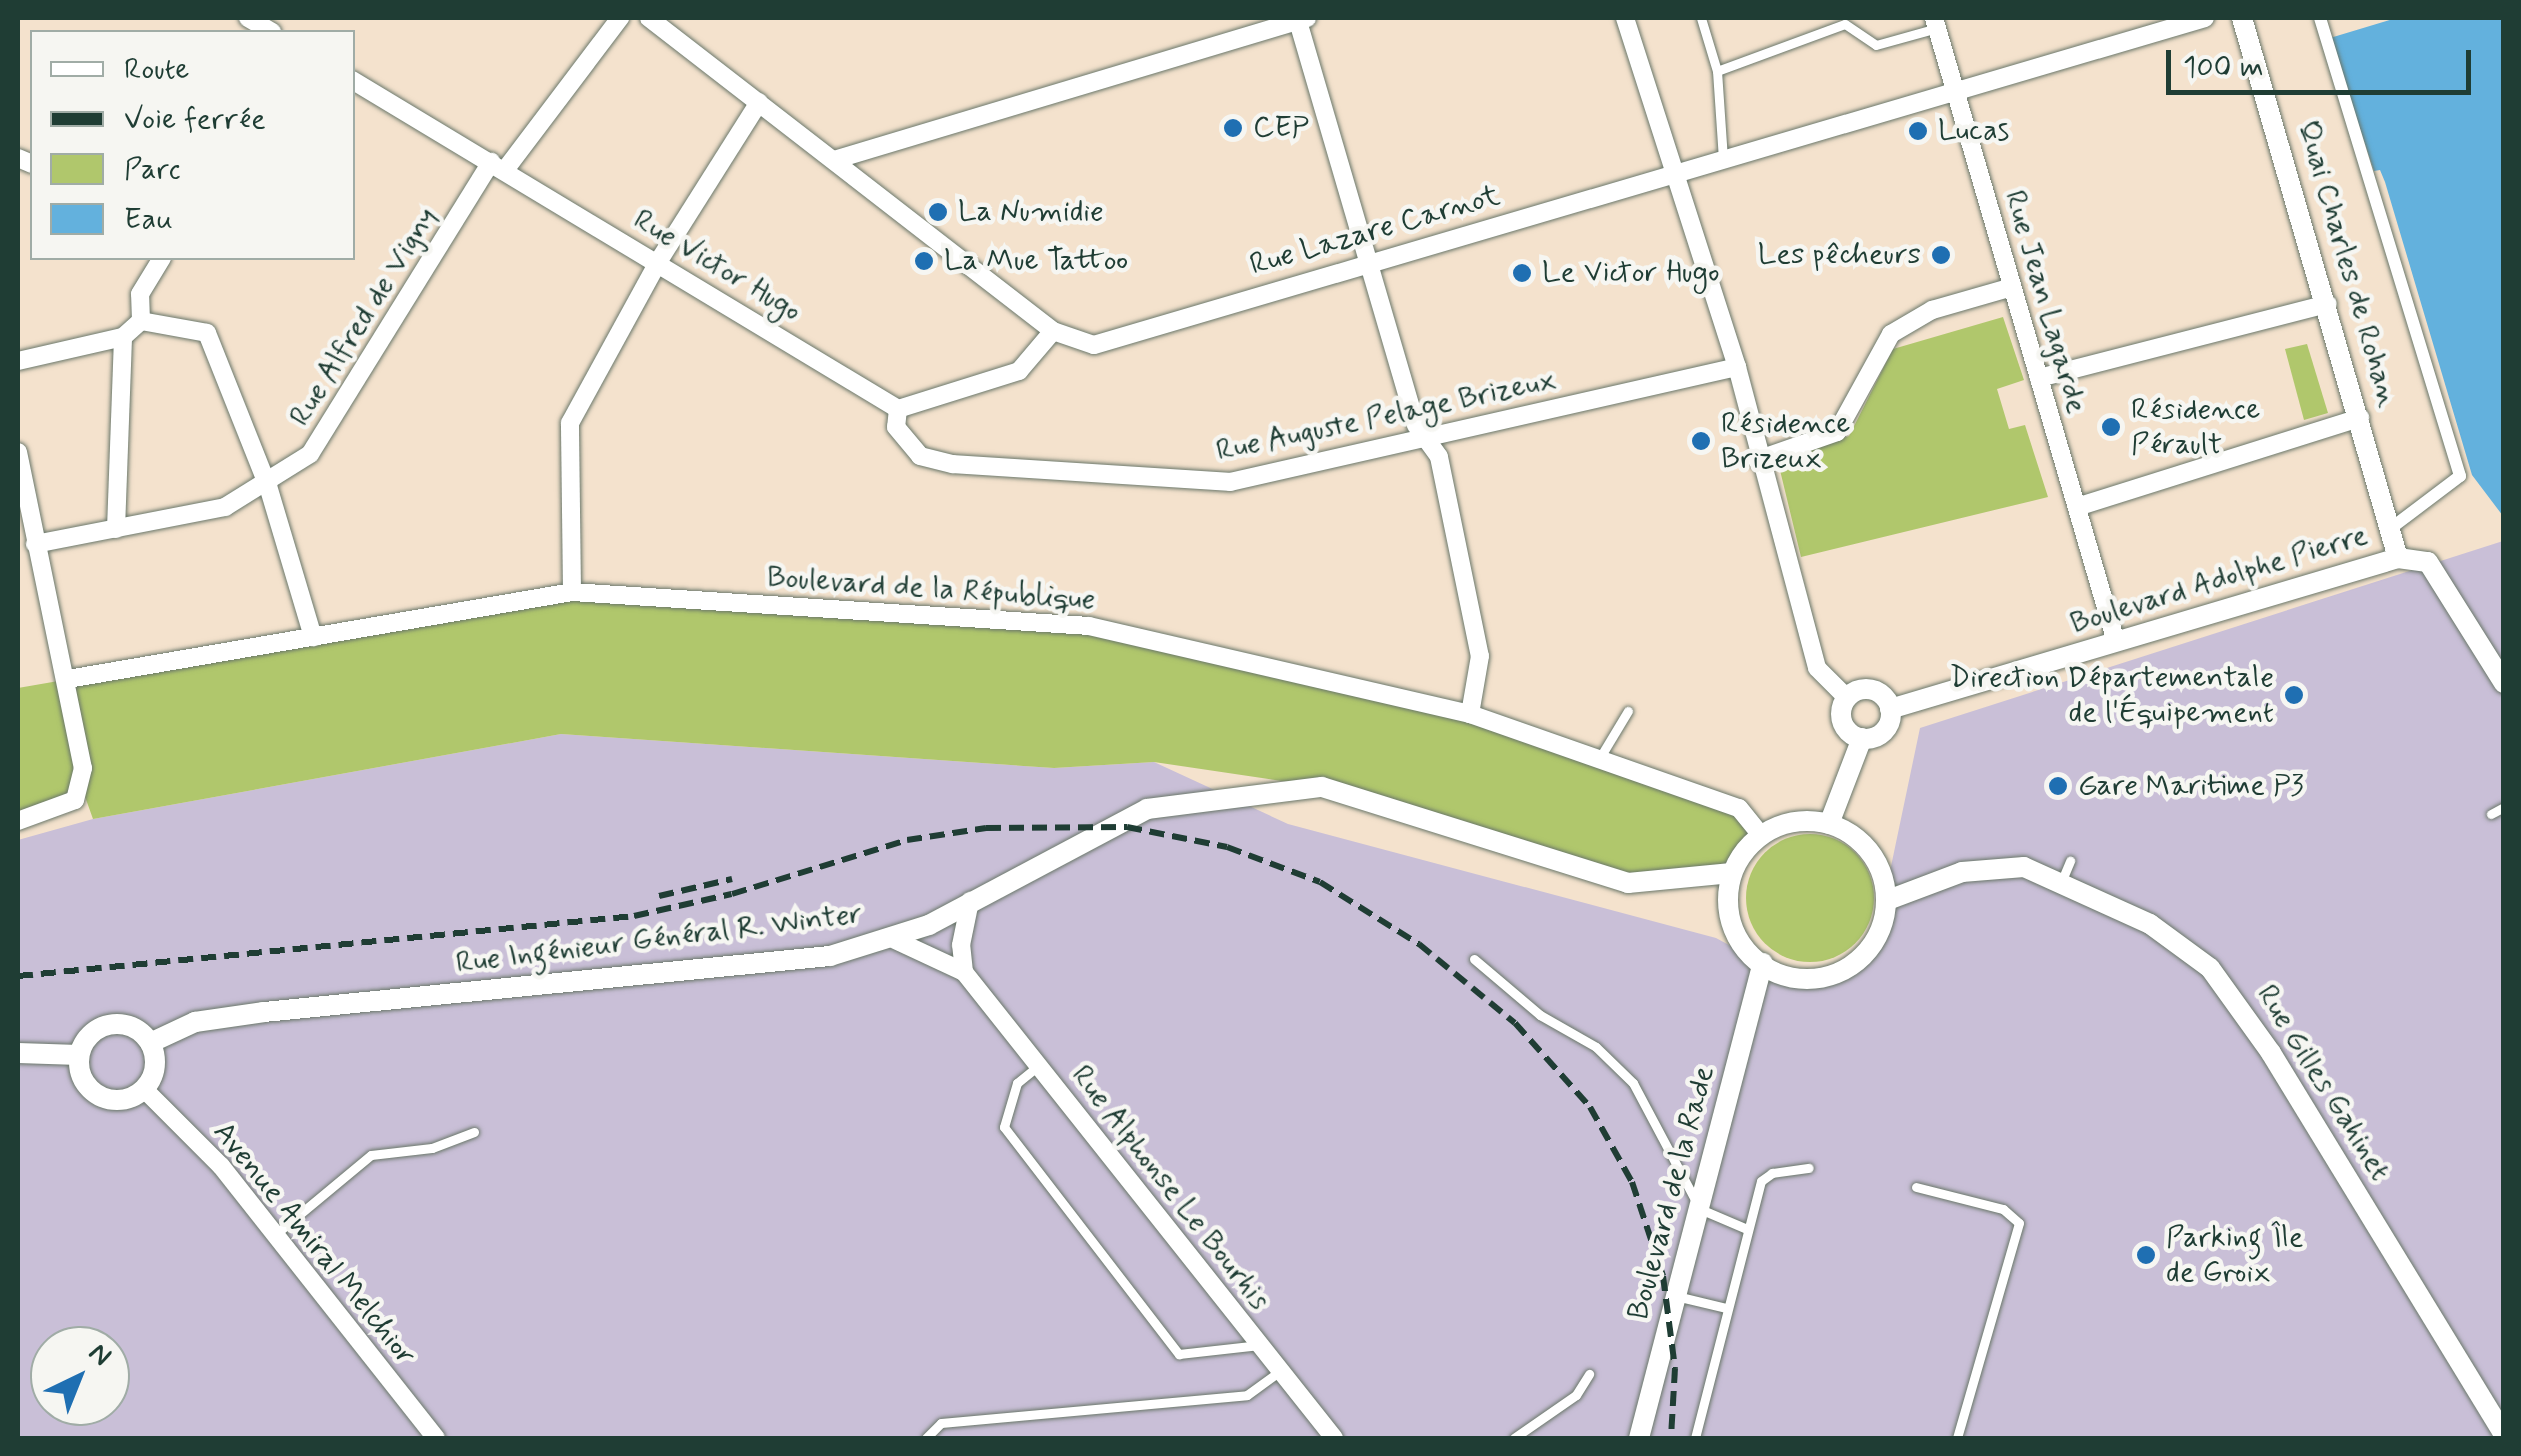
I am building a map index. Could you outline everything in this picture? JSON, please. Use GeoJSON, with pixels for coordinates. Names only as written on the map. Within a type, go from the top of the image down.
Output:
{"type":"FeatureCollection","features":[{"type":"Feature","properties":{"kind":"street","name":"Rue Alfred de Vigny"},"geometry":{"type":"LineString","coordinates":[[35,544],[225,506],[268,486],[310,454],[336,423],[498,166],[620,18]]}},
{"type":"Feature","properties":{"kind":"street","name":"Rue Lazare Carnot"},"geometry":{"type":"LineString","coordinates":[[650,18],[1053,330],[1094,345],[1366,260],[2205,18]]}},
{"type":"Feature","properties":{"kind":"street"},"geometry":{"type":"LineString","coordinates":[[834,160],[1300,18],[1366,260],[1426,441],[1439,458],[1480,656],[1470,714]]}},
{"type":"Feature","properties":{"kind":"street"},"geometry":{"type":"LineString","coordinates":[[1624,18],[1737,367],[1757,460],[1817,668],[1847,698]]}},
{"type":"Feature","properties":{"kind":"street","name":"Quai Charles de Rohan"},"geometry":{"type":"LineString","coordinates":[[2242,18],[2328,304],[2398,558]]}},
{"type":"Feature","properties":{"kind":"street","name":"Quai Charles de Rohan"},"geometry":{"type":"LineString","coordinates":[[2320,18],[2460,476],[2390,529]]}},
{"type":"Feature","properties":{"kind":"street","name":"Rue Jean Lagarde"},"geometry":{"type":"LineString","coordinates":[[1935,23],[2116,642]]}},
{"type":"Feature","properties":{"kind":"street","name":"Rue Victor Hugo"},"geometry":{"type":"LineString","coordinates":[[355,82],[898,409]]}},
{"type":"Feature","properties":{"kind":"street"},"geometry":{"type":"LineString","coordinates":[[572,592],[570,423],[658,262],[759,102]]}},
{"type":"Feature","properties":{"kind":"street"},"geometry":{"type":"LineString","coordinates":[[18,360],[123,338],[141,321],[140,294],[161,260]]}},
{"type":"Feature","properties":{"kind":"street"},"geometry":{"type":"LineString","coordinates":[[1757,460],[1837,432],[1891,334],[1932,310],[2012,287]]}},
{"type":"Feature","properties":{"kind":"street"},"geometry":{"type":"LineString","coordinates":[[2039,378],[2328,304]]}},
{"type":"Feature","properties":{"kind":"street"},"geometry":{"type":"LineString","coordinates":[[141,321],[208,333],[268,486],[312,637]]}},
{"type":"Feature","properties":{"kind":"street"},"geometry":{"type":"LineString","coordinates":[[898,409],[1019,371],[1053,330]]}},
{"type":"Feature","properties":{"kind":"street"},"geometry":{"type":"LineString","coordinates":[[116,529],[123,338]]}},
{"type":"Feature","properties":{"kind":"street","name":"Rue Auguste Pelage Brizeux"},"geometry":{"type":"LineString","coordinates":[[898,409],[896,428],[920,456],[953,464],[1230,482],[1426,441],[1737,367]]}},
{"type":"Feature","properties":{"kind":"street"},"geometry":{"type":"LineString","coordinates":[[2077,508],[2360,418]]}},
{"type":"Feature","properties":{"kind":"street"},"geometry":{"type":"LineString","coordinates":[[18,452],[35,544],[68,679],[83,790],[67,806],[18,821]]}},
{"type":"Feature","properties":{"kind":"street","name":"Boulevard Adolphe Pierre"},"geometry":{"type":"LineString","coordinates":[[1890,709],[2398,558],[2428,562],[2504,684]]}},
{"type":"Feature","properties":{"kind":"street","name":"Boulevard de la République"},"geometry":{"type":"LineString","coordinates":[[68,679],[572,592],[1088,626],[1470,714],[1739,808],[1759,833]]}},
{"type":"Feature","properties":{"kind":"street"},"geometry":{"type":"LineString","coordinates":[[1847,698],[1872,690],[1890,709],[1882,733],[1862,738]]}},
{"type":"Feature","properties":{"kind":"street"},"geometry":{"type":"LineString","coordinates":[[1847,698],[1843,722],[1862,738]]}},
{"type":"Feature","properties":{"kind":"street"},"geometry":{"type":"LineString","coordinates":[[1828,824],[1862,738]]}},
{"type":"Feature","properties":{"kind":"street","name":"Rue Ingénieur Général R. Winter"},"geometry":{"type":"LineString","coordinates":[[150,1043],[212,1019],[830,956],[895,940],[1146,809],[1322,788],[1628,883],[1732,873]]}},
{"type":"Feature","properties":{"kind":"street"},"geometry":{"type":"LineString","coordinates":[[1795,821],[1828,824],[1872,857],[1888,900],[1876,938],[1853,966],[1796,978],[1763,963],[1734,929],[1732,873],[1759,833],[1795,821]]}},
{"type":"Feature","properties":{"kind":"street","name":"Rue Gilles Gahinet"},"geometry":{"type":"LineString","coordinates":[[1888,900],[1929,882],[1994,868],[2066,870],[2150,924],[2230,989],[2504,1434]]}},
{"type":"Feature","properties":{"kind":"street"},"geometry":{"type":"LineString","coordinates":[[964,972],[962,945],[970,901]]}},
{"type":"Feature","properties":{"kind":"street","name":"Rue Alphonse Le Bourhis"},"geometry":{"type":"LineString","coordinates":[[895,940],[964,972],[1334,1438]]}},
{"type":"Feature","properties":{"kind":"street","name":"Boulevard de la Rade"},"geometry":{"type":"LineString","coordinates":[[1639,1438],[1763,963]]}},
{"type":"Feature","properties":{"kind":"street"},"geometry":{"type":"LineString","coordinates":[[112,1024],[135,1028],[150,1043],[154,1069],[144,1088],[120,1100],[99,1096],[84,1082],[79,1055],[92,1033],[112,1024]]}},
{"type":"Feature","properties":{"kind":"street"},"geometry":{"type":"LineString","coordinates":[[18,1053],[79,1055]]}},
{"type":"Feature","properties":{"kind":"street","name":"Avenue Amiral Melchior"},"geometry":{"type":"LineString","coordinates":[[144,1088],[277,1233],[436,1438]]}},
{"type":"Feature","properties":{"kind":"lane"},"geometry":{"type":"LineString","coordinates":[[1701,18],[1718,70],[1723,158]]}},
{"type":"Feature","properties":{"kind":"lane"},"geometry":{"type":"LineString","coordinates":[[1718,70],[1844,21],[1876,45],[1935,23]]}},
{"type":"Feature","properties":{"kind":"lane"},"geometry":{"type":"LineString","coordinates":[[1599,759],[1628,712]]}},
{"type":"Feature","properties":{"kind":"lane"},"geometry":{"type":"LineString","coordinates":[[2491,814],[2504,807]]}},
{"type":"Feature","properties":{"kind":"lane"},"geometry":{"type":"LineString","coordinates":[[1474,959],[1540,1016],[1596,1047],[1633,1083],[1700,1209],[1747,1229]]}},
{"type":"Feature","properties":{"kind":"lane"},"geometry":{"type":"LineString","coordinates":[[1038,1066],[1018,1082],[1004,1127],[1179,1354],[1260,1345]]}},
{"type":"Feature","properties":{"kind":"lane"},"geometry":{"type":"LineString","coordinates":[[277,1233],[371,1154],[432,1148],[474,1132]]}},
{"type":"Feature","properties":{"kind":"lane"},"geometry":{"type":"LineString","coordinates":[[1696,1438],[1761,1181],[1772,1172],[1808,1168]]}},
{"type":"Feature","properties":{"kind":"lane"},"geometry":{"type":"LineString","coordinates":[[1916,1187],[2003,1209],[2019,1223],[1957,1438]]}},
{"type":"Feature","properties":{"kind":"lane"},"geometry":{"type":"LineString","coordinates":[[1676,1296],[1726,1308]]}},
{"type":"Feature","properties":{"kind":"lane"},"geometry":{"type":"LineString","coordinates":[[926,1438],[941,1423],[1247,1395],[1280,1371]]}},
{"type":"Feature","properties":{"kind":"lane"},"geometry":{"type":"LineString","coordinates":[[1514,1438],[1576,1395],[1590,1374]]}},
{"type":"Feature","properties":{"kind":"shaded area"},"geometry":{"type":"Polygon","coordinates":[[[2503,541],[2503,1438],[18,1438],[18,840],[93,819],[561,734],[1054,768],[1154,762],[1288,824],[1716,938],[1779,972],[1822,977],[1853,966],[1876,938],[1920,728],[2503,541]]]}},
{"type":"Feature","properties":{"kind":"green space"},"geometry":{"type":"Polygon","coordinates":[[[2003,317],[2024,380],[1997,389],[2009,429],[2025,425],[2048,497],[1801,557],[1778,462],[1849,436],[1893,349],[2003,317]]]}},
{"type":"Feature","properties":{"kind":"green space"},"geometry":{"type":"Polygon","coordinates":[[[2307,344],[2328,413],[2304,420],[2285,349],[2307,344]]]}},
{"type":"Feature","properties":{"kind":"green space"},"geometry":{"type":"Polygon","coordinates":[[[572,592],[1089,626],[1470,714],[1739,808],[1759,833],[1732,873],[1628,883],[1322,787],[1154,762],[1054,768],[561,734],[93,819],[83,791],[18,821],[18,688],[572,592]]]}},
{"type":"Feature","properties":{"kind":"green space"},"geometry":{"type":"Polygon","coordinates":[[[1810,834],[1835,839],[1855,853],[1869,873],[1874,898],[1869,923],[1855,943],[1835,957],[1810,962],[1785,957],[1765,943],[1751,923],[1746,898],[1751,873],[1765,853],[1785,839],[1810,834]]]}},
{"type":"Feature","properties":{"kind":"water"},"geometry":{"type":"Polygon","coordinates":[[[2503,18],[2503,516],[2472,475],[2385,182],[2380,170],[2374,171],[2330,38],[2393,19],[2503,18]]]}},
{"type":"Feature","properties":{"kind":"railway"},"geometry":{"type":"LineString","coordinates":[[18,976],[634,916],[732,894],[907,840],[986,828],[1127,827],[1227,847],[1320,882],[1419,944],[1515,1023],[1590,1107],[1632,1182],[1663,1276],[1675,1368],[1671,1438]]}},
{"type":"Feature","properties":{"kind":"railway"},"geometry":{"type":"LineString","coordinates":[[659,896],[732,879]]}},
{"type":"Feature","properties":{"kind":"place","name":"CEP"},"geometry":{"type":"Point","coordinates":[1233,128]}},
{"type":"Feature","properties":{"kind":"place","name":"Lucas"},"geometry":{"type":"Point","coordinates":[1918,131]}},
{"type":"Feature","properties":{"kind":"place","name":"La Numidie"},"geometry":{"type":"Point","coordinates":[938,212]}},
{"type":"Feature","properties":{"kind":"place","name":"Les pêcheurs"},"geometry":{"type":"Point","coordinates":[1941,255]}},
{"type":"Feature","properties":{"kind":"place","name":"La Mue Tattoo"},"geometry":{"type":"Point","coordinates":[924,261]}},
{"type":"Feature","properties":{"kind":"place","name":"Le Victor Hugo"},"geometry":{"type":"Point","coordinates":[1522,273]}},
{"type":"Feature","properties":{"kind":"place","name":"Résidence Pérault"},"geometry":{"type":"Point","coordinates":[2111,427]}},
{"type":"Feature","properties":{"kind":"place","name":"Résidence Brizeux"},"geometry":{"type":"Point","coordinates":[1701,441]}},
{"type":"Feature","properties":{"kind":"place","name":"Direction Départementale de l'Équipement"},"geometry":{"type":"Point","coordinates":[2294,695]}},
{"type":"Feature","properties":{"kind":"place","name":"Gare Maritime P3"},"geometry":{"type":"Point","coordinates":[2058,786]}},
{"type":"Feature","properties":{"kind":"place","name":"Parking Île de Groix"},"geometry":{"type":"Point","coordinates":[2146,1255]}}]}
